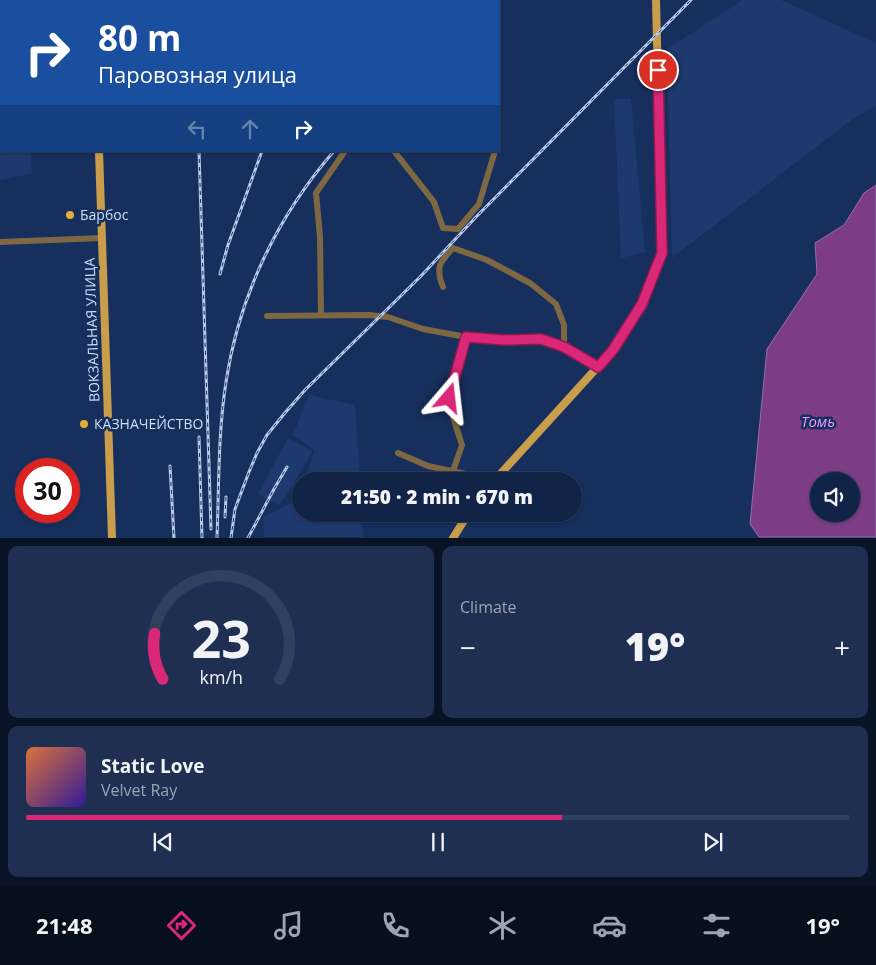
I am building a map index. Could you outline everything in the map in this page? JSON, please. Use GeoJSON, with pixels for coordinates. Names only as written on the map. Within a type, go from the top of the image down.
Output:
{"type":"FeatureCollection","features":[{"type":"Feature","properties":{"kind":"main road"},"geometry":{"type":"LineString","coordinates":[[502,472],[613,350],[642,304],[662,253],[656,0]]}},
{"type":"Feature","properties":{"kind":"main road","name":"ВОКЗАЛЬНАЯ УЛИЦА"},"geometry":{"type":"LineString","coordinates":[[99,152],[112,538]]}},
{"type":"Feature","properties":{"kind":"main road"},"geometry":{"type":"LineString","coordinates":[[452,538],[463,522]]}},
{"type":"Feature","properties":{"kind":"street"},"geometry":{"type":"LineString","coordinates":[[321,315],[320,237],[316,193],[344,152]]}},
{"type":"Feature","properties":{"kind":"street"},"geometry":{"type":"LineString","coordinates":[[395,152],[434,202],[443,228],[458,229],[479,204],[494,152]]}},
{"type":"Feature","properties":{"kind":"street"},"geometry":{"type":"LineString","coordinates":[[0,242],[102,238]]}},
{"type":"Feature","properties":{"kind":"street"},"geometry":{"type":"LineString","coordinates":[[442,287],[438,276],[440,262],[453,248],[487,260],[530,283],[556,304],[564,325],[564,347]]}},
{"type":"Feature","properties":{"kind":"street"},"geometry":{"type":"LineString","coordinates":[[267,316],[368,315],[388,317],[423,330],[466,337],[504,340],[541,339],[564,347],[598,367]]}},
{"type":"Feature","properties":{"kind":"street"},"geometry":{"type":"LineString","coordinates":[[453,471],[462,445],[452,418],[449,398],[466,337]]}},
{"type":"Feature","properties":{"kind":"street"},"geometry":{"type":"LineString","coordinates":[[398,453],[428,466],[457,472]]}},
{"type":"Feature","properties":{"kind":"shaded area"},"geometry":{"type":"Polygon","coordinates":[[[743,0],[781,0],[876,43],[876,106],[854,118],[672,258],[667,49],[743,0]]]}},
{"type":"Feature","properties":{"kind":"shaded area"},"geometry":{"type":"Polygon","coordinates":[[[614,99],[631,99],[645,252],[621,258],[614,99]]]}},
{"type":"Feature","properties":{"kind":"shaded area"},"geometry":{"type":"Polygon","coordinates":[[[0,152],[31,152],[32,174],[0,180],[0,152]]]}},
{"type":"Feature","properties":{"kind":"shaded area"},"geometry":{"type":"Polygon","coordinates":[[[309,395],[355,405],[359,472],[307,472],[315,450],[293,435],[309,395]]]}},
{"type":"Feature","properties":{"kind":"shaded area"},"geometry":{"type":"Polygon","coordinates":[[[288,438],[312,451],[300,472],[292,472],[292,486],[279,506],[258,494],[288,438]]]}},
{"type":"Feature","properties":{"kind":"shaded area"},"geometry":{"type":"Polygon","coordinates":[[[292,502],[292,522],[362,522],[363,537],[264,537],[263,517],[292,502]]]}},
{"type":"Feature","properties":{"kind":"water","name":"Томь"},"geometry":{"type":"Polygon","coordinates":[[[876,185],[876,537],[759,537],[750,524],[767,349],[817,274],[815,243],[844,225],[864,193],[876,185]]]}},
{"type":"Feature","properties":{"kind":"railway"},"geometry":{"type":"LineString","coordinates":[[231,538],[235,509],[257,453],[267,435],[284,414],[305,390],[420,277],[476,217],[691,0]]}},
{"type":"Feature","properties":{"kind":"railway"},"geometry":{"type":"LineString","coordinates":[[199,152],[211,529]]}},
{"type":"Feature","properties":{"kind":"railway"},"geometry":{"type":"LineString","coordinates":[[220,274],[228,245],[262,152]]}},
{"type":"Feature","properties":{"kind":"railway"},"geometry":{"type":"LineString","coordinates":[[217,538],[223,401],[232,350],[240,319],[251,289],[278,230],[314,176],[333,152]]}},
{"type":"Feature","properties":{"kind":"railway"},"geometry":{"type":"LineString","coordinates":[[199,437],[202,538]]}},
{"type":"Feature","properties":{"kind":"railway"},"geometry":{"type":"LineString","coordinates":[[170,466],[174,538]]}},
{"type":"Feature","properties":{"kind":"railway"},"geometry":{"type":"LineString","coordinates":[[248,538],[287,467]]}},
{"type":"Feature","properties":{"kind":"railway"},"geometry":{"type":"LineString","coordinates":[[225,517],[226,497]]}},
{"type":"Feature","properties":{"kind":"place","name":"Барбос"},"geometry":{"type":"Point","coordinates":[70,215]}},
{"type":"Feature","properties":{"kind":"place","name":"КАЗНАЧЕЙСТВО"},"geometry":{"type":"Point","coordinates":[84,424]}},
{"type":"Feature","properties":{"kind":"route"},"geometry":{"type":"LineString","coordinates":[[449,398],[461,362],[466,337],[504,340],[541,339],[564,347],[598,367],[622,337],[642,304],[662,253],[658,70]]}}]}
